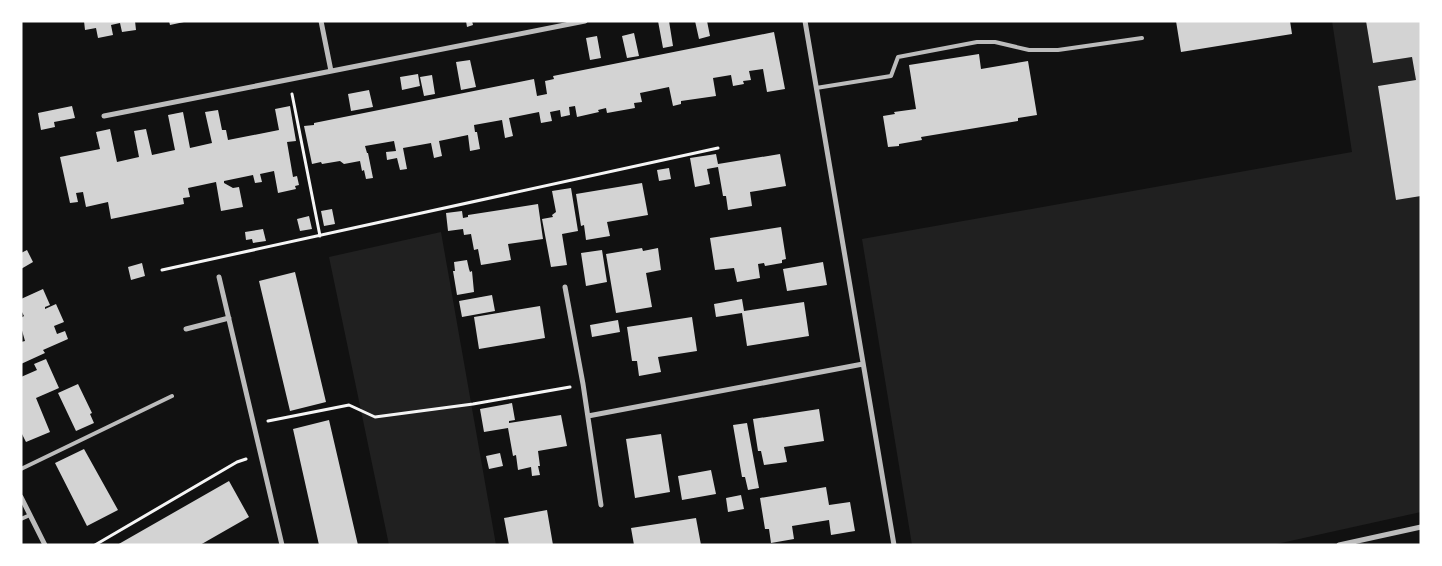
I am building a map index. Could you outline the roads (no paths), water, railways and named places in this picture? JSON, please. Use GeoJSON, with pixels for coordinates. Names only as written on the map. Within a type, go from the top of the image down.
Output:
{"type":"FeatureCollection","features":[{"type":"Feature","properties":{"kind":"street"},"geometry":{"type":"LineString","coordinates":[[321,21],[331,71]]}},
{"type":"Feature","properties":{"kind":"street"},"geometry":{"type":"LineString","coordinates":[[104,116],[585,21]]}},
{"type":"Feature","properties":{"kind":"street"},"geometry":{"type":"LineString","coordinates":[[805,21],[894,545]]}},
{"type":"Feature","properties":{"kind":"street"},"geometry":{"type":"LineString","coordinates":[[220,277],[282,545]]}},
{"type":"Feature","properties":{"kind":"street"},"geometry":{"type":"LineString","coordinates":[[565,287],[583,384],[601,505]]}},
{"type":"Feature","properties":{"kind":"street"},"geometry":{"type":"LineString","coordinates":[[186,328],[229,318]]}},
{"type":"Feature","properties":{"kind":"street"},"geometry":{"type":"LineString","coordinates":[[588,416],[863,364]]}},
{"type":"Feature","properties":{"kind":"street"},"geometry":{"type":"LineString","coordinates":[[21,497],[45,545]]}},
{"type":"Feature","properties":{"kind":"street"},"geometry":{"type":"LineString","coordinates":[[1339,545],[1421,527]]}},
{"type":"Feature","properties":{"kind":"lane"},"geometry":{"type":"LineString","coordinates":[[816,88],[891,76],[898,57],[977,42],[995,42],[1029,50],[1058,50],[1142,38]]}},
{"type":"Feature","properties":{"kind":"lane"},"geometry":{"type":"LineString","coordinates":[[21,469],[172,396]]}},
{"type":"Feature","properties":{"kind":"lane"},"geometry":{"type":"LineString","coordinates":[[21,519],[30,515]]}}]}
